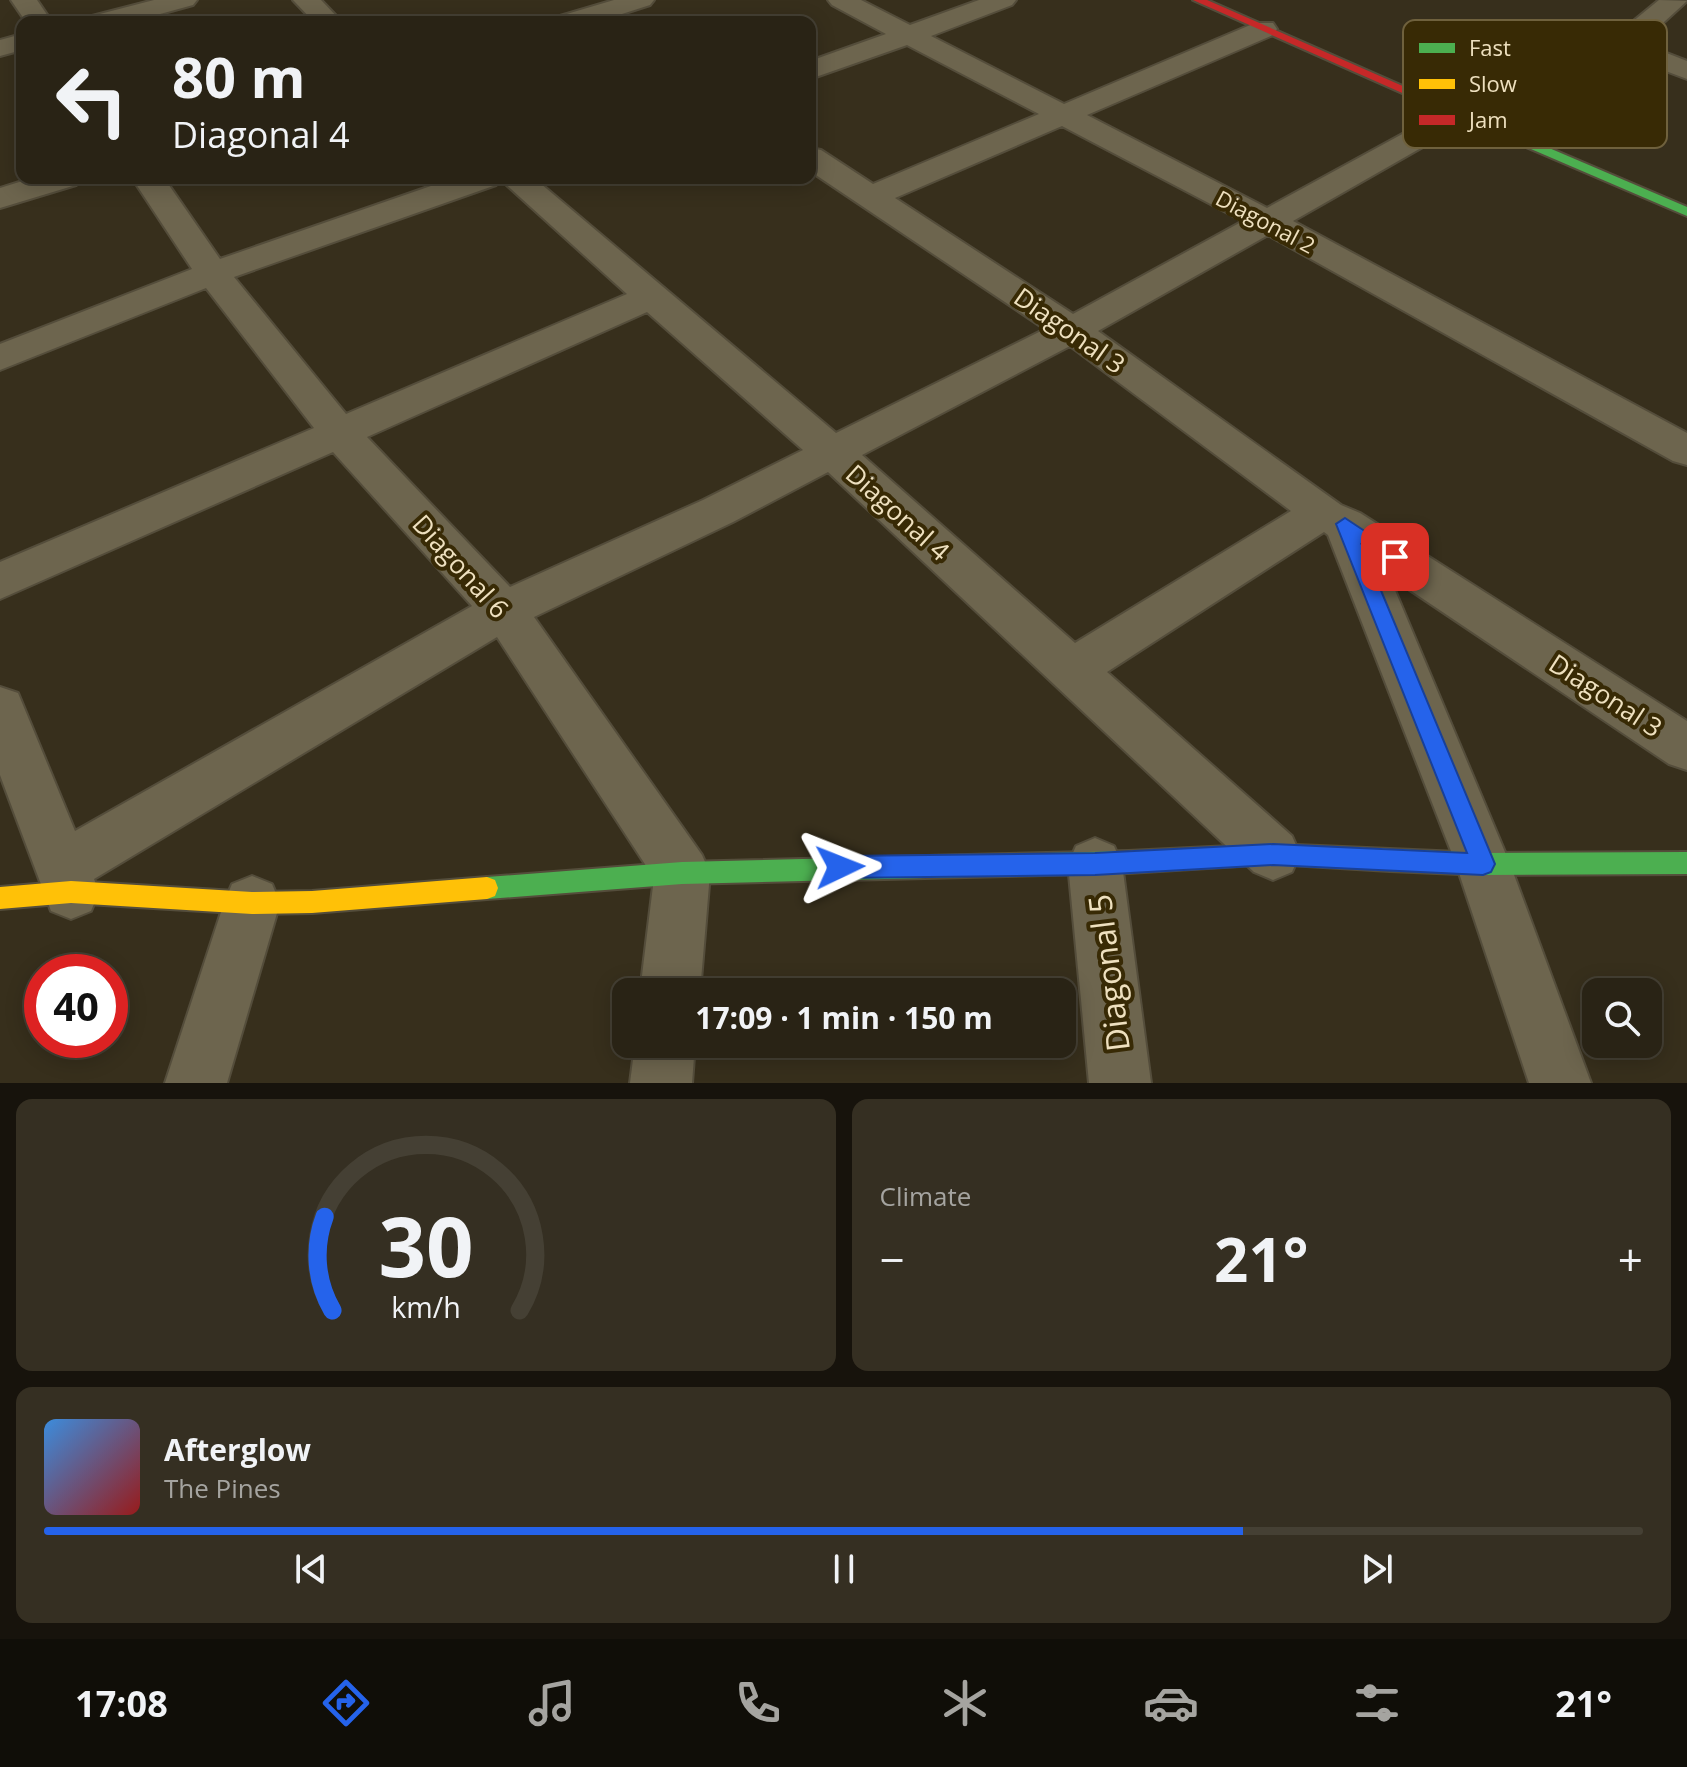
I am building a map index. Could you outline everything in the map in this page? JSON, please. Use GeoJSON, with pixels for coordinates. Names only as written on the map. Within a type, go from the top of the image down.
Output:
{"type":"FeatureCollection","features":[{"type":"Feature","properties":{"kind":"street"},"geometry":{"type":"LineString","coordinates":[[124,16],[184,0]]}},
{"type":"Feature","properties":{"kind":"street"},"geometry":{"type":"LineString","coordinates":[[306,0],[323,16]]}},
{"type":"Feature","properties":{"kind":"street"},"geometry":{"type":"LineString","coordinates":[[592,12],[641,0]]}},
{"type":"Feature","properties":{"kind":"street","name":"Diagonal 2"},"geometry":{"type":"LineString","coordinates":[[841,0],[1268,221],[1687,451]]}},
{"type":"Feature","properties":{"kind":"street"},"geometry":{"type":"LineString","coordinates":[[816,69],[1003,0]]}},
{"type":"Feature","properties":{"kind":"street"},"geometry":{"type":"LineString","coordinates":[[1198,0],[1264,29],[1403,82]]}},
{"type":"Feature","properties":{"kind":"street"},"geometry":{"type":"LineString","coordinates":[[1241,0],[1403,76]]}},
{"type":"Feature","properties":{"kind":"street"},"geometry":{"type":"LineString","coordinates":[[1651,20],[1675,0]]}},
{"type":"Feature","properties":{"kind":"street"},"geometry":{"type":"LineString","coordinates":[[870,197],[1264,29]]}},
{"type":"Feature","properties":{"kind":"street"},"geometry":{"type":"LineString","coordinates":[[1667,63],[1687,71]]}},
{"type":"Feature","properties":{"kind":"street"},"geometry":{"type":"LineString","coordinates":[[0,898],[66,880],[504,610],[718,511],[1072,330],[1268,221],[1403,136]]}},
{"type":"Feature","properties":{"kind":"street"},"geometry":{"type":"LineString","coordinates":[[1553,148],[1687,212]]}},
{"type":"Feature","properties":{"kind":"street","name":"Diagonal 3"},"geometry":{"type":"LineString","coordinates":[[816,161],[1072,330],[1334,518],[1687,748]]}},
{"type":"Feature","properties":{"kind":"street"},"geometry":{"type":"LineString","coordinates":[[0,198],[46,184]]}},
{"type":"Feature","properties":{"kind":"street","name":"Diagonal 6"},"geometry":{"type":"LineString","coordinates":[[152,184],[212,273],[341,435],[504,610],[682,873]]}},
{"type":"Feature","properties":{"kind":"street"},"geometry":{"type":"LineString","coordinates":[[0,358],[212,273],[468,184]]}},
{"type":"Feature","properties":{"kind":"street","name":"Diagonal 4"},"geometry":{"type":"LineString","coordinates":[[522,184],[832,452],[1273,854]]}},
{"type":"Feature","properties":{"kind":"street"},"geometry":{"type":"LineString","coordinates":[[0,581],[341,435],[653,296]]}},
{"type":"Feature","properties":{"kind":"street"},"geometry":{"type":"LineString","coordinates":[[1073,669],[1334,518],[1483,864],[1560,1083]]}},
{"type":"Feature","properties":{"kind":"street"},"geometry":{"type":"LineString","coordinates":[[0,708],[66,880]]}},
{"type":"Feature","properties":{"kind":"street"},"geometry":{"type":"LineString","coordinates":[[66,880],[252,903],[412,896],[682,873],[872,866],[1095,864],[1273,854],[1483,864],[1687,863]]}},
{"type":"Feature","properties":{"kind":"street","name":"Diagonal 5"},"geometry":{"type":"LineString","coordinates":[[1095,864],[1120,1083]]}},
{"type":"Feature","properties":{"kind":"street"},"geometry":{"type":"LineString","coordinates":[[671,978],[682,873]]}},
{"type":"Feature","properties":{"kind":"street"},"geometry":{"type":"LineString","coordinates":[[196,1083],[252,903]]}},
{"type":"Feature","properties":{"kind":"street"},"geometry":{"type":"LineString","coordinates":[[661,1083],[664,1058]]}},
{"type":"Feature","properties":{"kind":"traffic: fast"},"geometry":{"type":"LineString","coordinates":[[1539,148],[1687,212]]}},
{"type":"Feature","properties":{"kind":"traffic: fast"},"geometry":{"type":"LineString","coordinates":[[1390,860],[1483,864],[1687,863]]}},
{"type":"Feature","properties":{"kind":"traffic: fast"},"geometry":{"type":"LineString","coordinates":[[487,888],[682,873],[1128,862]]}},
{"type":"Feature","properties":{"kind":"traffic: slow"},"geometry":{"type":"LineString","coordinates":[[1128,862],[1273,854],[1390,860]]}},
{"type":"Feature","properties":{"kind":"traffic: slow"},"geometry":{"type":"LineString","coordinates":[[0,898],[71,892],[252,903],[312,902],[487,888]]}},
{"type":"Feature","properties":{"kind":"traffic: jam"},"geometry":{"type":"LineString","coordinates":[[1198,0],[1403,89]]}},
{"type":"Feature","properties":{"kind":"route"},"geometry":{"type":"LineString","coordinates":[[840,867],[1095,864],[1273,854],[1483,864],[1345,524],[1395,557]]}}]}
